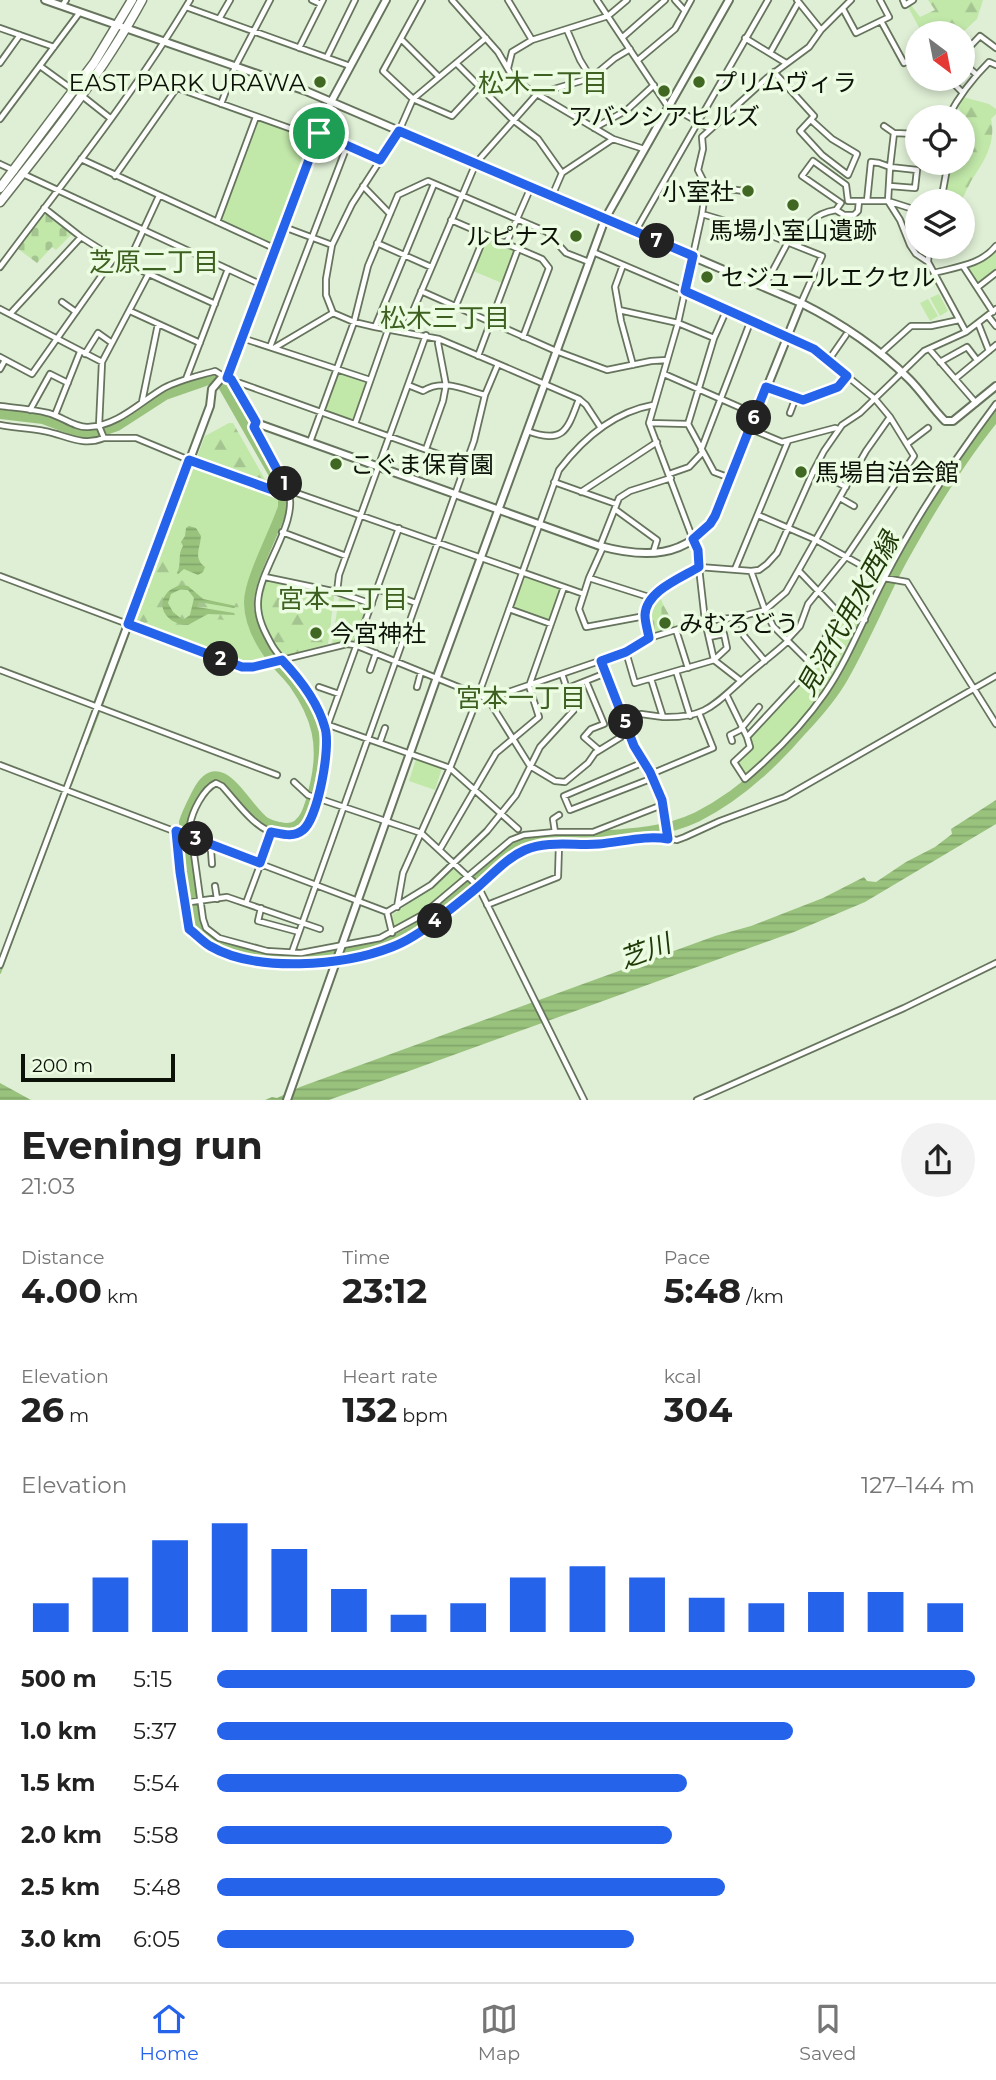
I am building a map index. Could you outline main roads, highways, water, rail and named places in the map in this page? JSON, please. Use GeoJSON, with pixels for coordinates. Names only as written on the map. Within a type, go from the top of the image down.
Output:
{"type":"FeatureCollection","features":[{"type":"Feature","properties":{"kind":"highway"},"geometry":{"type":"LineString","coordinates":[[123,27],[132,0]]}},
{"type":"Feature","properties":{"kind":"highway"},"geometry":{"type":"LineString","coordinates":[[1,195],[142,0]]}},
{"type":"Feature","properties":{"kind":"waterway","name":"見沼代用水西縁"},"geometry":{"type":"LineString","coordinates":[[0,414],[43,419],[83,434],[94,434],[117,426],[165,395],[214,378],[222,384],[278,482],[283,494],[283,507],[253,581],[249,609],[262,644],[294,684],[313,720],[319,757],[312,798],[298,824],[292,827],[277,827],[257,815],[232,785],[223,778],[214,776],[206,781],[197,793],[184,822],[197,916],[206,937],[217,944],[247,953],[277,958],[318,956],[397,939],[441,911],[506,853],[523,845],[550,839],[623,834],[668,827],[697,817],[741,789],[779,755],[835,690],[922,524],[957,469],[996,416]]}},
{"type":"Feature","properties":{"kind":"waterway"},"geometry":{"type":"LineString","coordinates":[[118,662],[181,492]]}},
{"type":"Feature","properties":{"kind":"waterway"},"geometry":{"type":"LineString","coordinates":[[102,704],[114,671]]}},
{"type":"Feature","properties":{"kind":"waterway"},"geometry":{"type":"LineString","coordinates":[[87,744],[99,712]]}},
{"type":"Feature","properties":{"kind":"waterway"},"geometry":{"type":"LineString","coordinates":[[71,785],[83,753]]}},
{"type":"Feature","properties":{"kind":"waterway"},"geometry":{"type":"LineString","coordinates":[[0,973],[67,795]]}},
{"type":"Feature","properties":{"kind":"place","name":"EAST PARK URAWA"},"geometry":{"type":"Point","coordinates":[320,82]}},
{"type":"Feature","properties":{"kind":"place","name":"プリムヴィラ"},"geometry":{"type":"Point","coordinates":[699,82]}},
{"type":"Feature","properties":{"kind":"place","name":"アバンシアヒルズ"},"geometry":{"type":"Point","coordinates":[664,91]}},
{"type":"Feature","properties":{"kind":"place","name":"小室社"},"geometry":{"type":"Point","coordinates":[748,191]}},
{"type":"Feature","properties":{"kind":"place","name":"馬場小室山遺跡"},"geometry":{"type":"Point","coordinates":[793,205]}},
{"type":"Feature","properties":{"kind":"place","name":"ルピナス"},"geometry":{"type":"Point","coordinates":[576,236]}},
{"type":"Feature","properties":{"kind":"place","name":"セジュールエクセル"},"geometry":{"type":"Point","coordinates":[707,277]}},
{"type":"Feature","properties":{"kind":"place","name":"こぐま保育園"},"geometry":{"type":"Point","coordinates":[336,464]}},
{"type":"Feature","properties":{"kind":"place","name":"馬場自治会館"},"geometry":{"type":"Point","coordinates":[801,472]}},
{"type":"Feature","properties":{"kind":"place","name":"みむろどう"},"geometry":{"type":"Point","coordinates":[665,623]}},
{"type":"Feature","properties":{"kind":"place","name":"今宮神社"},"geometry":{"type":"Point","coordinates":[316,633]}},
{"type":"Feature","properties":{"kind":"district","name":"松木二丁目"},"geometry":{"type":"Point","coordinates":[543,83]}},
{"type":"Feature","properties":{"kind":"district","name":"芝原二丁目"},"geometry":{"type":"Point","coordinates":[154,262]}},
{"type":"Feature","properties":{"kind":"district","name":"松木三丁目"},"geometry":{"type":"Point","coordinates":[445,318]}},
{"type":"Feature","properties":{"kind":"district","name":"宮本二丁目"},"geometry":{"type":"Point","coordinates":[343,599]}},
{"type":"Feature","properties":{"kind":"district","name":"宮本一丁目"},"geometry":{"type":"Point","coordinates":[521,698]}},
{"type":"Feature","properties":{"kind":"water label","name":"芝川"},"geometry":{"type":"Point","coordinates":[645,951]}}]}
